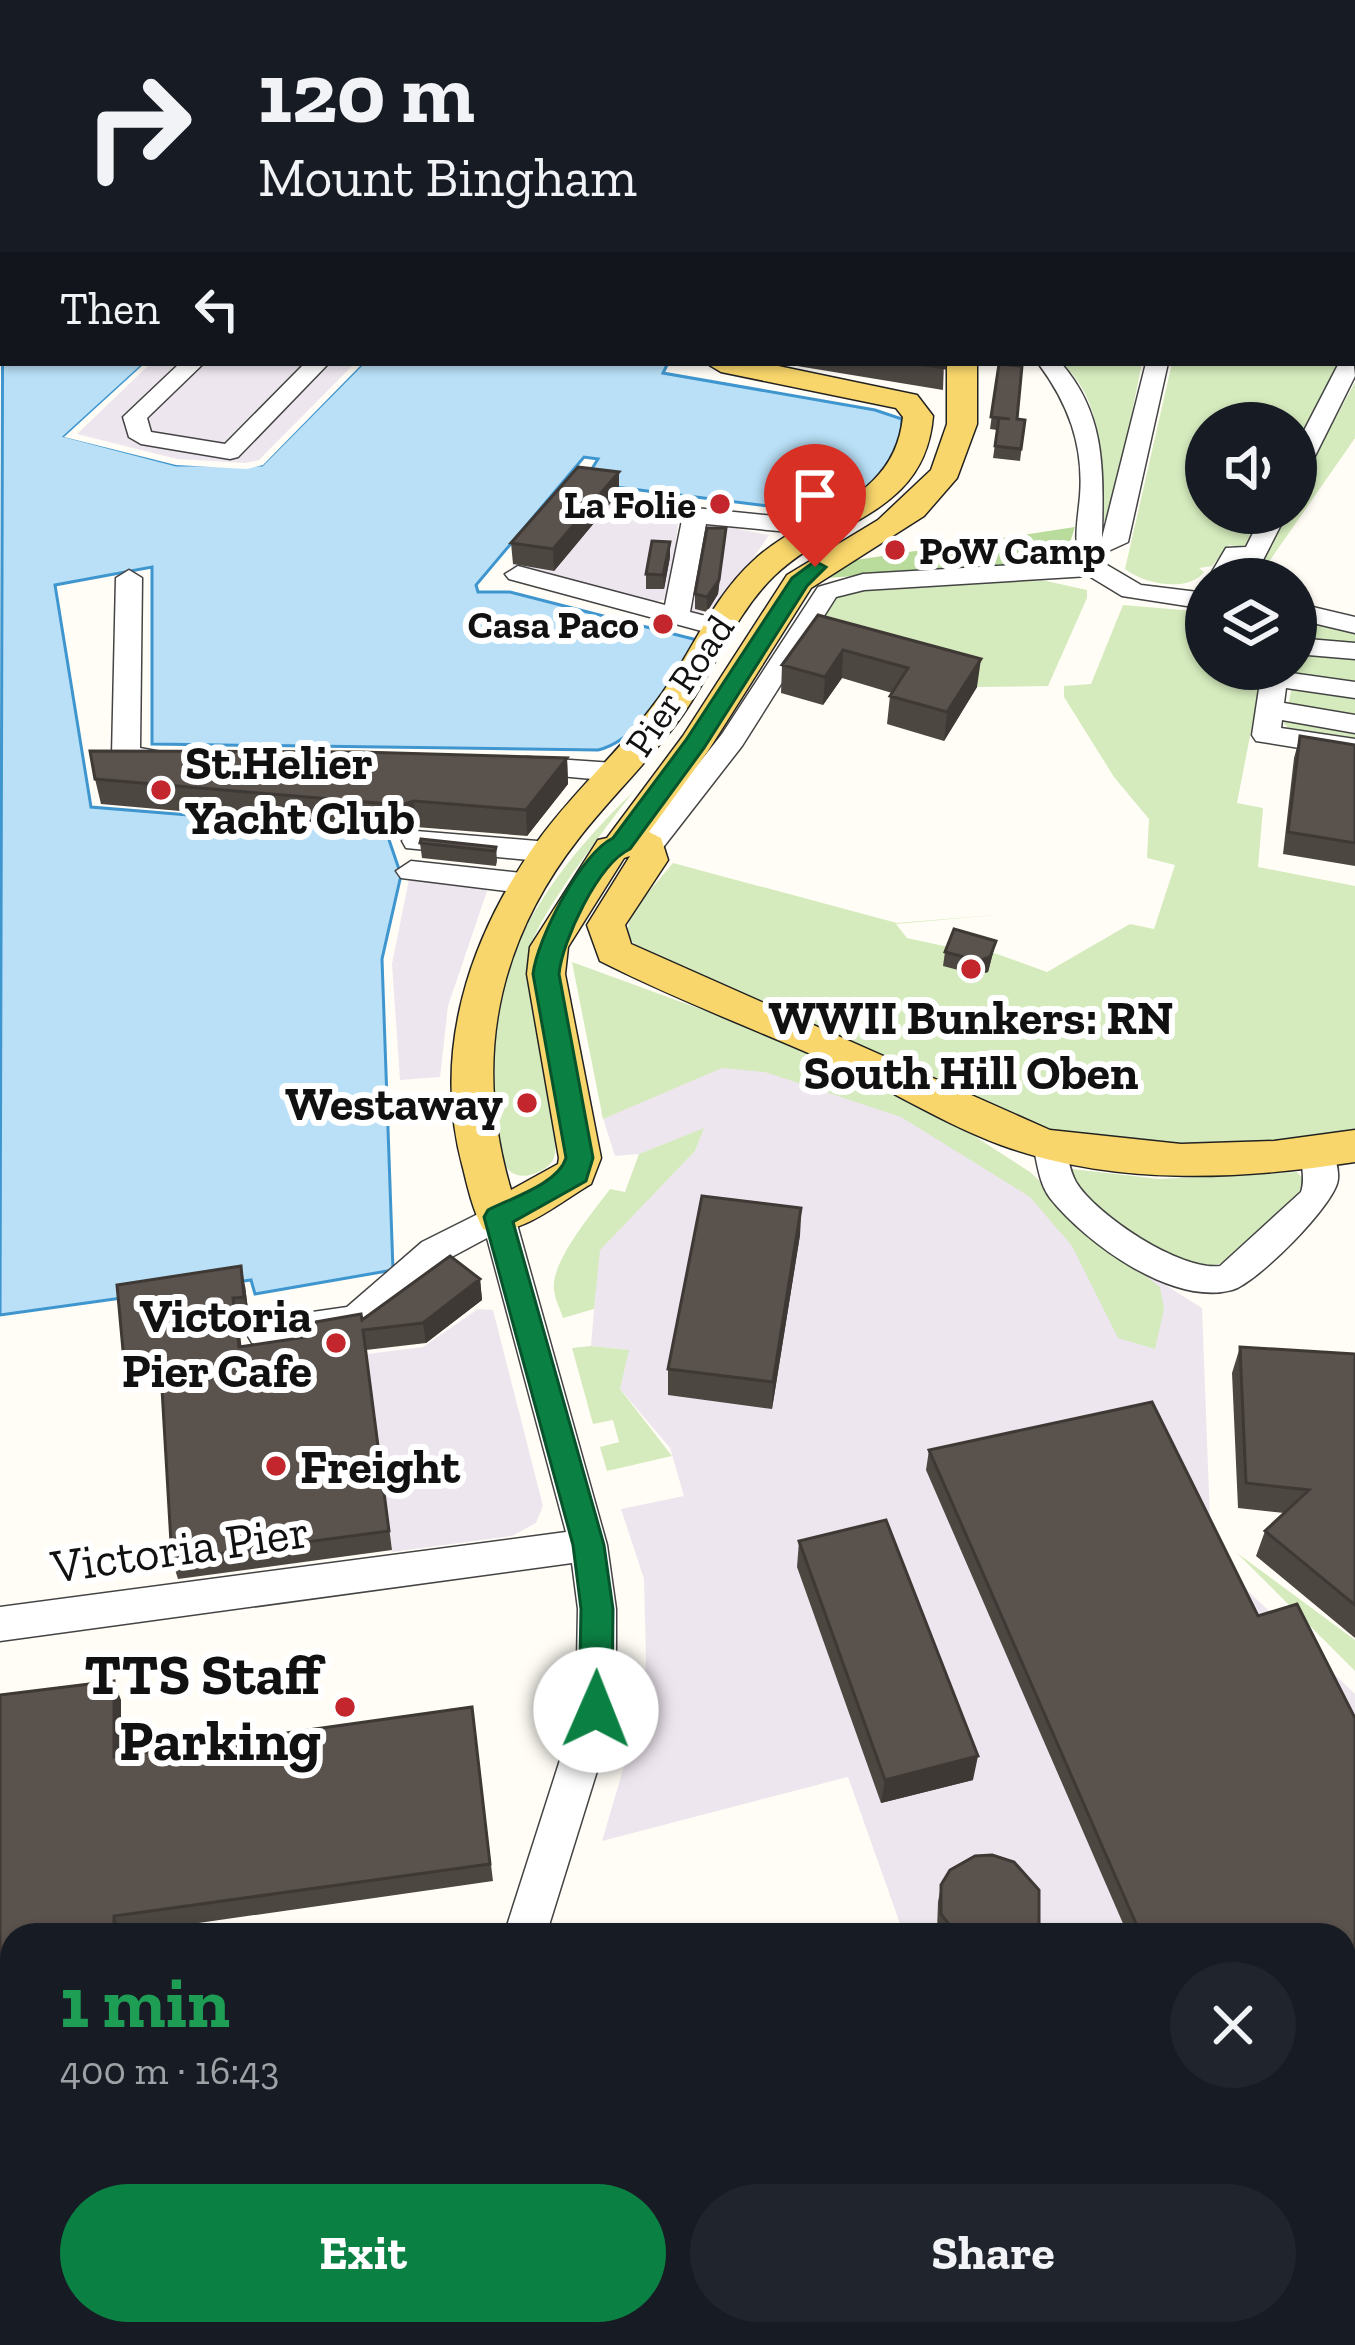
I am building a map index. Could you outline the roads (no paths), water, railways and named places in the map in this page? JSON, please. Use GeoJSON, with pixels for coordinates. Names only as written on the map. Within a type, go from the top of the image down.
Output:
{"type":"FeatureCollection","features":[{"type":"Feature","properties":{"kind":"main road"},"geometry":{"type":"LineString","coordinates":[[737,366],[893,396],[914,407],[920,428],[904,470],[855,510],[811,533],[761,570],[668,711],[549,852],[513,910],[481,989],[471,1081],[481,1158],[498,1217],[576,1173],[580,1158],[546,974],[549,947],[611,849],[635,846],[649,860],[606,925],[614,952],[1049,1145],[1161,1159],[1336,1149]]}},
{"type":"Feature","properties":{"kind":"main road","name":"Pier Road"},"geometry":{"type":"LineString","coordinates":[[635,846],[800,582],[815,567],[919,508],[942,483],[960,436],[962,366]]}},
{"type":"Feature","properties":{"kind":"street"},"geometry":{"type":"LineString","coordinates":[[190,366],[135,417],[141,437],[230,452],[315,366]]}},
{"type":"Feature","properties":{"kind":"street"},"geometry":{"type":"LineString","coordinates":[[1051,366],[1078,403],[1093,476],[1092,559],[1103,578],[1140,592],[1185,593]]}},
{"type":"Feature","properties":{"kind":"street"},"geometry":{"type":"LineString","coordinates":[[635,846],[732,740],[827,592],[862,582],[1092,559],[1115,542],[1155,366]]}},
{"type":"Feature","properties":{"kind":"street"},"geometry":{"type":"LineString","coordinates":[[1317,428],[1348,366]]}},
{"type":"Feature","properties":{"kind":"street"},"geometry":{"type":"LineString","coordinates":[[676,616],[695,514],[795,525],[811,533]]}},
{"type":"Feature","properties":{"kind":"street"},"geometry":{"type":"LineString","coordinates":[[1232,558],[1235,553],[1254,554],[1264,534]]}},
{"type":"Feature","properties":{"kind":"street"},"geometry":{"type":"LineString","coordinates":[[518,574],[720,628]]}},
{"type":"Feature","properties":{"kind":"street"},"geometry":{"type":"LineString","coordinates":[[129,578],[126,754],[138,760],[184,761]]}},
{"type":"Feature","properties":{"kind":"street"},"geometry":{"type":"LineString","coordinates":[[1317,616],[1355,626]]}},
{"type":"Feature","properties":{"kind":"street"},"geometry":{"type":"LineString","coordinates":[[1317,648],[1355,651]]}},
{"type":"Feature","properties":{"kind":"street"},"geometry":{"type":"LineString","coordinates":[[1317,682],[1355,690]]}},
{"type":"Feature","properties":{"kind":"street"},"geometry":{"type":"LineString","coordinates":[[1273,690],[1266,735],[1355,748]]}},
{"type":"Feature","properties":{"kind":"street"},"geometry":{"type":"LineString","coordinates":[[1270,709],[1355,724]]}},
{"type":"Feature","properties":{"kind":"street"},"geometry":{"type":"LineString","coordinates":[[503,766],[614,772]]}},
{"type":"Feature","properties":{"kind":"street"},"geometry":{"type":"LineString","coordinates":[[530,884],[413,856],[549,852]]}},
{"type":"Feature","properties":{"kind":"street"},"geometry":{"type":"LineString","coordinates":[[1049,1145],[1061,1188],[1122,1245],[1172,1271],[1206,1281],[1229,1278],[1315,1199],[1336,1149]]}},
{"type":"Feature","properties":{"kind":"street"},"geometry":{"type":"LineString","coordinates":[[264,1333],[356,1318],[434,1250],[498,1217],[588,1545],[597,1609],[596,1710],[529,1923]]}},
{"type":"Feature","properties":{"kind":"street","name":"Victoria Pier"},"geometry":{"type":"LineString","coordinates":[[0,1624],[588,1545]]}},
{"type":"Feature","properties":{"kind":"water"},"geometry":{"type":"Polygon","coordinates":[[[3,366],[142,366],[65,436],[176,465],[262,465],[360,366],[666,366],[663,373],[875,410],[902,419],[901,444],[879,482],[824,513],[583,483],[598,459],[584,457],[476,585],[478,592],[510,592],[697,640],[643,720],[614,744],[598,750],[152,744],[152,567],[55,585],[91,807],[386,831],[401,875],[382,959],[393,1270],[255,1294],[251,1280],[0,1315],[3,366]]]}},
{"type":"Feature","properties":{"kind":"place","name":"La Folie"},"geometry":{"type":"Point","coordinates":[720,504]}},
{"type":"Feature","properties":{"kind":"place","name":"PoW Camp"},"geometry":{"type":"Point","coordinates":[895,550]}},
{"type":"Feature","properties":{"kind":"place","name":"Casa Paco"},"geometry":{"type":"Point","coordinates":[663,624]}},
{"type":"Feature","properties":{"kind":"place","name":"St.Helier Yacht Club"},"geometry":{"type":"Point","coordinates":[161,790]}},
{"type":"Feature","properties":{"kind":"place","name":"WWII Bunkers: RN South Hill Oben"},"geometry":{"type":"Point","coordinates":[971,969]}},
{"type":"Feature","properties":{"kind":"place","name":"Westaway"},"geometry":{"type":"Point","coordinates":[527,1103]}},
{"type":"Feature","properties":{"kind":"place","name":"Victoria Pier Cafe"},"geometry":{"type":"Point","coordinates":[336,1343]}},
{"type":"Feature","properties":{"kind":"place","name":"Freight"},"geometry":{"type":"Point","coordinates":[276,1466]}},
{"type":"Feature","properties":{"kind":"place","name":"TTS Staff Parking"},"geometry":{"type":"Point","coordinates":[345,1707]}}]}
